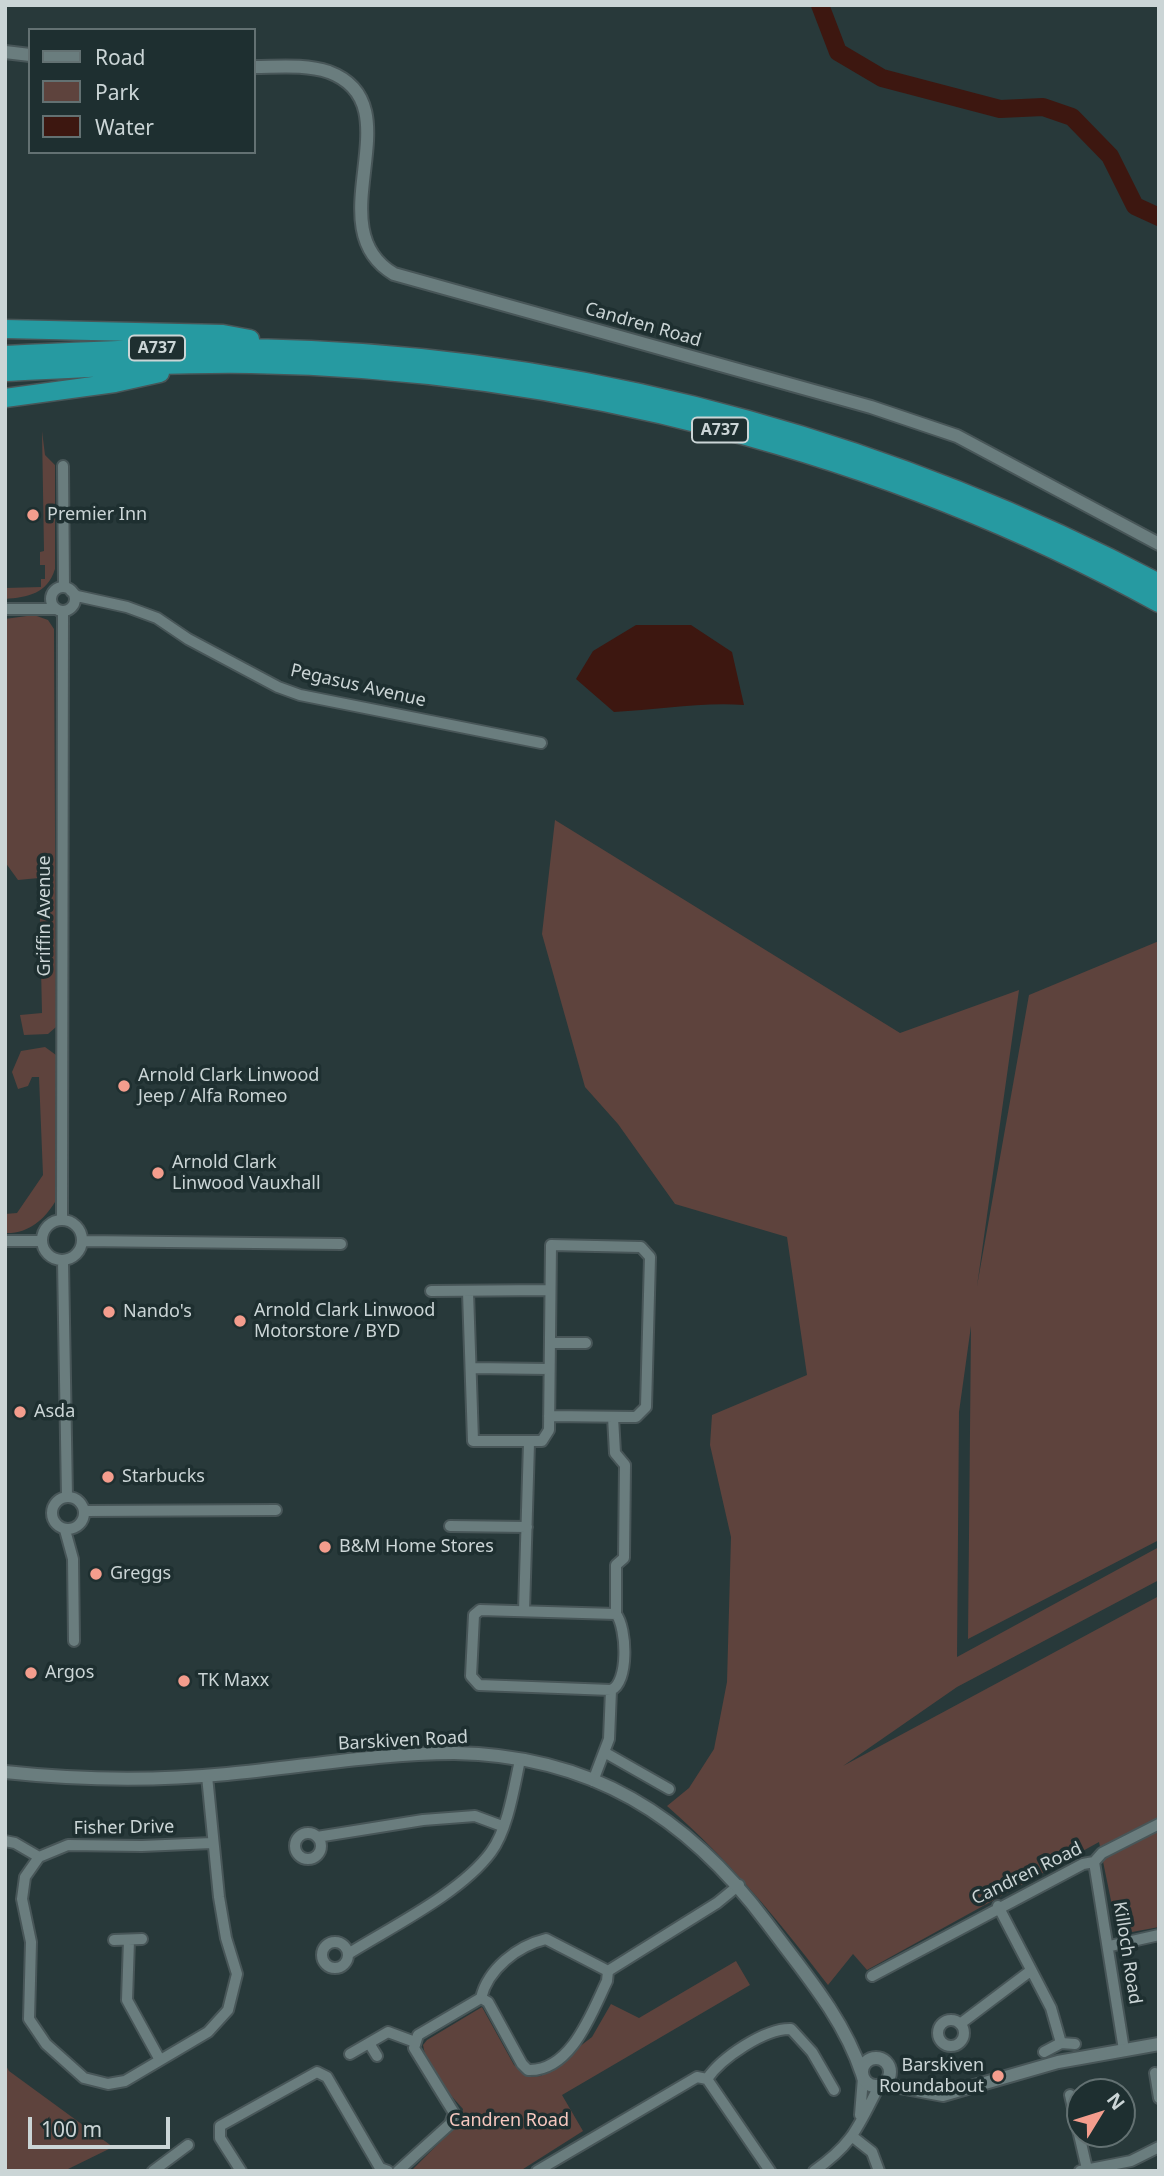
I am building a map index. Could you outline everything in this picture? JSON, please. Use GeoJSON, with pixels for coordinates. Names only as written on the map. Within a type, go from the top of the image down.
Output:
{"type":"FeatureCollection","features":[{"type":"Feature","properties":{"kind":"highway"},"geometry":{"type":"LineString","coordinates":[[5,328],[223,334],[310,349]]}},
{"type":"Feature","properties":{"kind":"highway","name":"A737"},"geometry":{"type":"LineString","coordinates":[[5,355],[173,348],[310,349],[509,369],[726,413],[842,448],[969,494],[1077,541],[1159,583]]}},
{"type":"Feature","properties":{"kind":"highway"},"geometry":{"type":"LineString","coordinates":[[5,398],[115,383],[194,365]]}},
{"type":"Feature","properties":{"kind":"highway","name":"A737"},"geometry":{"type":"LineString","coordinates":[[5,372],[266,365],[418,375],[572,397],[694,423],[810,456],[919,494],[1023,536],[1159,603]]}},
{"type":"Feature","properties":{"kind":"street"},"geometry":{"type":"LineString","coordinates":[[5,52],[28,55]]}},
{"type":"Feature","properties":{"kind":"street","name":"Candren Road"},"geometry":{"type":"LineString","coordinates":[[256,68],[298,67],[328,72],[342,80],[359,99],[368,127],[359,215],[362,236],[377,262],[394,274],[871,407],[957,436],[1159,544]]}},
{"type":"Feature","properties":{"kind":"street"},"geometry":{"type":"LineString","coordinates":[[63,466],[63,590]]}},
{"type":"Feature","properties":{"kind":"street"},"geometry":{"type":"LineString","coordinates":[[27,607],[63,590]]}},
{"type":"Feature","properties":{"kind":"street"},"geometry":{"type":"LineString","coordinates":[[63,590],[75,598],[63,610]]}},
{"type":"Feature","properties":{"kind":"street"},"geometry":{"type":"LineString","coordinates":[[63,590],[51,598],[63,610]]}},
{"type":"Feature","properties":{"kind":"street","name":"Pegasus Avenue"},"geometry":{"type":"LineString","coordinates":[[63,590],[157,618],[188,639],[278,687],[300,695],[541,743]]}},
{"type":"Feature","properties":{"kind":"street"},"geometry":{"type":"LineString","coordinates":[[5,609],[27,607],[63,610],[101,602]]}},
{"type":"Feature","properties":{"kind":"street","name":"Griffin Avenue"},"geometry":{"type":"LineString","coordinates":[[62,1220],[63,610]]}},
{"type":"Feature","properties":{"kind":"street"},"geometry":{"type":"LineString","coordinates":[[62,1220],[76,1226],[83,1241],[77,1254],[64,1261],[47,1254],[42,1241],[49,1225],[62,1220]]}},
{"type":"Feature","properties":{"kind":"street"},"geometry":{"type":"LineString","coordinates":[[5,1241],[42,1241]]}},
{"type":"Feature","properties":{"kind":"street"},"geometry":{"type":"LineString","coordinates":[[83,1241],[341,1244]]}},
{"type":"Feature","properties":{"kind":"street"},"geometry":{"type":"LineString","coordinates":[[468,1292],[473,1441],[542,1441],[549,1430],[549,1416],[549,1369],[550,1343],[549,1290],[551,1245],[641,1247],[650,1257],[646,1407],[636,1417],[549,1416]]}},
{"type":"Feature","properties":{"kind":"street"},"geometry":{"type":"LineString","coordinates":[[64,1261],[67,1497]]}},
{"type":"Feature","properties":{"kind":"street"},"geometry":{"type":"LineString","coordinates":[[431,1291],[549,1290]]}},
{"type":"Feature","properties":{"kind":"street"},"geometry":{"type":"LineString","coordinates":[[550,1343],[586,1343]]}},
{"type":"Feature","properties":{"kind":"street"},"geometry":{"type":"LineString","coordinates":[[471,1368],[549,1369]]}},
{"type":"Feature","properties":{"kind":"street"},"geometry":{"type":"LineString","coordinates":[[613,1416],[615,1453],[625,1465],[626,1509],[624,1558],[615,1571],[615,1614],[623,1633],[623,1679],[619,1687],[611,1690],[479,1685],[471,1676],[474,1615],[480,1610],[615,1614]]}},
{"type":"Feature","properties":{"kind":"street"},"geometry":{"type":"LineString","coordinates":[[524,1611],[529,1443]]}},
{"type":"Feature","properties":{"kind":"street"},"geometry":{"type":"LineString","coordinates":[[74,1641],[74,1559],[65,1530],[56,1525],[52,1514],[57,1501],[67,1497],[77,1499],[85,1511]]}},
{"type":"Feature","properties":{"kind":"street"},"geometry":{"type":"LineString","coordinates":[[85,1511],[276,1510]]}},
{"type":"Feature","properties":{"kind":"street"},"geometry":{"type":"LineString","coordinates":[[65,1530],[80,1525],[85,1511]]}},
{"type":"Feature","properties":{"kind":"street"},"geometry":{"type":"LineString","coordinates":[[450,1526],[527,1527]]}},
{"type":"Feature","properties":{"kind":"street"},"geometry":{"type":"LineString","coordinates":[[593,1781],[609,1739],[611,1690]]}},
{"type":"Feature","properties":{"kind":"street"},"geometry":{"type":"LineString","coordinates":[[604,1752],[669,1789]]}},
{"type":"Feature","properties":{"kind":"street","name":"Barskiven Road"},"geometry":{"type":"LineString","coordinates":[[5,1772],[105,1779],[206,1776],[453,1753],[552,1766],[593,1781],[658,1812],[689,1835],[739,1885],[852,2042],[863,2076]]}},
{"type":"Feature","properties":{"kind":"street"},"geometry":{"type":"LineString","coordinates":[[348,1954],[444,1896],[492,1851],[511,1804],[520,1760]]}},
{"type":"Feature","properties":{"kind":"street"},"geometry":{"type":"LineString","coordinates":[[5,1841],[15,1843],[39,1857],[25,1877],[22,1899],[31,1942],[30,2020],[46,2044],[85,2078],[108,2084],[125,2081],[208,2032],[228,2010],[237,1974],[226,1938],[212,1843],[206,1776]]}},
{"type":"Feature","properties":{"kind":"street"},"geometry":{"type":"LineString","coordinates":[[317,1837],[424,1820],[475,1816],[502,1826]]}},
{"type":"Feature","properties":{"kind":"street","name":"Candren Road"},"geometry":{"type":"LineString","coordinates":[[872,1976],[998,1906],[1083,1864],[1094,1862],[1102,1853],[1159,1824]]}},
{"type":"Feature","properties":{"kind":"street","name":"Fisher Drive"},"geometry":{"type":"LineString","coordinates":[[39,1857],[68,1845],[212,1843]]}},
{"type":"Feature","properties":{"kind":"street","name":"Killoch Road"},"geometry":{"type":"LineString","coordinates":[[1094,1862],[1110,1946],[1124,2050]]}},
{"type":"Feature","properties":{"kind":"street"},"geometry":{"type":"LineString","coordinates":[[608,1971],[718,1903],[739,1885]]}},
{"type":"Feature","properties":{"kind":"street"},"geometry":{"type":"LineString","coordinates":[[998,1906],[1029,1972],[1051,2008],[1060,2043]]}},
{"type":"Feature","properties":{"kind":"street"},"geometry":{"type":"LineString","coordinates":[[1110,1946],[1159,1935]]}},
{"type":"Feature","properties":{"kind":"street"},"geometry":{"type":"LineString","coordinates":[[114,1940],[142,1939]]}},
{"type":"Feature","properties":{"kind":"street"},"geometry":{"type":"LineString","coordinates":[[398,2171],[450,2124],[454,2113],[414,2048],[418,2035],[481,1998],[485,1981],[495,1969],[533,1942],[546,1939],[608,1971]]}},
{"type":"Feature","properties":{"kind":"street"},"geometry":{"type":"LineString","coordinates":[[129,1940],[127,2000],[160,2060]]}},
{"type":"Feature","properties":{"kind":"street"},"geometry":{"type":"LineString","coordinates":[[884,1951],[892,1963]]}},
{"type":"Feature","properties":{"kind":"street"},"geometry":{"type":"LineString","coordinates":[[481,1998],[488,2002],[522,2064],[528,2070],[537,2070],[568,2052],[577,2042],[607,1981],[608,1971]]}},
{"type":"Feature","properties":{"kind":"street"},"geometry":{"type":"LineString","coordinates":[[960,2024],[1029,1972]]}},
{"type":"Feature","properties":{"kind":"street"},"geometry":{"type":"LineString","coordinates":[[707,2078],[718,2063],[778,2028],[791,2029],[812,2052],[834,2090]]}},
{"type":"Feature","properties":{"kind":"street"},"geometry":{"type":"LineString","coordinates":[[350,2054],[388,2032],[415,2042]]}},
{"type":"Feature","properties":{"kind":"street","name":"Barskiven Road"},"geometry":{"type":"LineString","coordinates":[[852,2042],[922,2089]]}},
{"type":"Feature","properties":{"kind":"street"},"geometry":{"type":"LineString","coordinates":[[369,2043],[377,2056]]}},
{"type":"Feature","properties":{"kind":"street"},"geometry":{"type":"LineString","coordinates":[[1044,2052],[1060,2043],[1075,2044]]}},
{"type":"Feature","properties":{"kind":"street"},"geometry":{"type":"LineString","coordinates":[[863,2076],[870,2085],[922,2089],[943,2095],[1058,2062],[1159,2044]]}},
{"type":"Feature","properties":{"kind":"street"},"geometry":{"type":"LineString","coordinates":[[814,2171],[841,2152],[853,2137],[859,2122],[890,2073],[883,2061],[867,2061],[859,2122]]}},
{"type":"Feature","properties":{"kind":"street"},"geometry":{"type":"LineString","coordinates":[[241,2171],[220,2138],[220,2126],[317,2072],[327,2077],[380,2168],[388,2171]]}},
{"type":"Feature","properties":{"kind":"street"},"geometry":{"type":"LineString","coordinates":[[1155,2073],[1159,2098]]}},
{"type":"Feature","properties":{"kind":"street"},"geometry":{"type":"LineString","coordinates":[[537,2171],[697,2077],[707,2078]]}},
{"type":"Feature","properties":{"kind":"street"},"geometry":{"type":"LineString","coordinates":[[707,2078],[770,2171]]}},
{"type":"Feature","properties":{"kind":"street"},"geometry":{"type":"LineString","coordinates":[[853,2137],[872,2152],[879,2171]]}},
{"type":"Feature","properties":{"kind":"street"},"geometry":{"type":"LineString","coordinates":[[153,2171],[188,2145]]}},
{"type":"Feature","properties":{"kind":"street"},"geometry":{"type":"LineString","coordinates":[[1079,2148],[1083,2170],[1132,2166],[1159,2147]]}},
{"type":"Feature","properties":{"kind":"street"},"geometry":{"type":"LineString","coordinates":[[172,2156],[179,2167]]}},
{"type":"Feature","properties":{"kind":"green space"},"geometry":{"type":"Polygon","coordinates":[[[42,431],[45,455],[55,465],[55,569],[47,584],[36,593],[5,599],[5,588],[41,587],[41,579],[45,579],[45,565],[40,565],[40,552],[44,551],[42,431]]]}},
{"type":"Feature","properties":{"kind":"green space"},"geometry":{"type":"Polygon","coordinates":[[[34,615],[48,620],[54,629],[56,1027],[48,1034],[24,1035],[20,1015],[42,1013],[39,878],[18,880],[5,862],[5,619],[34,615]]]}},
{"type":"Feature","properties":{"kind":"green space"},"geometry":{"type":"Polygon","coordinates":[[[555,820],[900,1033],[1019,990],[977,1286],[1029,995],[1159,941],[1159,1540],[968,1639],[971,1326],[959,1412],[957,1657],[1159,1547],[1159,1580],[957,1687],[843,1766],[1159,1596],[1159,1927],[1132,1932],[1115,1920],[1099,1842],[867,1970],[853,1954],[828,1985],[752,1891],[712,1848],[667,1806],[689,1788],[714,1749],[727,1682],[731,1537],[710,1445],[712,1415],[807,1375],[787,1237],[675,1204],[618,1124],[585,1087],[542,934],[555,820]]]}},
{"type":"Feature","properties":{"kind":"green space"},"geometry":{"type":"Polygon","coordinates":[[[45,1047],[56,1055],[55,1202],[46,1215],[34,1225],[21,1231],[5,1233],[5,1214],[17,1213],[43,1175],[39,1077],[32,1077],[28,1086],[18,1089],[12,1072],[21,1051],[45,1047]]]}},
{"type":"Feature","properties":{"kind":"green space","name":"Candren Road"},"geometry":{"type":"Polygon","coordinates":[[[736,1961],[750,1985],[562,2095],[583,2131],[520,2171],[411,2171],[461,2121],[463,2109],[438,2079],[429,2063],[423,2045],[427,2040],[482,2007],[514,2065],[529,2077],[541,2076],[592,2037],[611,2004],[639,2018],[736,1961]]]}},
{"type":"Feature","properties":{"kind":"green space"},"geometry":{"type":"Polygon","coordinates":[[[5,2064],[9,2071],[113,2147],[64,2171],[5,2171],[5,2064]]]}},
{"type":"Feature","properties":{"kind":"water"},"geometry":{"type":"Polygon","coordinates":[[[636,625],[691,625],[732,652],[744,705],[695,705],[614,712],[576,679],[593,651],[636,625]]]}},
{"type":"Feature","properties":{"kind":"waterway"},"geometry":{"type":"LineString","coordinates":[[820,5],[838,52],[882,78],[1000,109],[1043,107],[1072,117],[1110,156],[1135,206],[1159,217]]}},
{"type":"Feature","properties":{"kind":"place","name":"Premier Inn"},"geometry":{"type":"Point","coordinates":[33,515]}},
{"type":"Feature","properties":{"kind":"place","name":"Arnold Clark Linwood Jeep / Alfa Romeo"},"geometry":{"type":"Point","coordinates":[124,1086]}},
{"type":"Feature","properties":{"kind":"place","name":"Arnold Clark Linwood Vauxhall"},"geometry":{"type":"Point","coordinates":[158,1173]}},
{"type":"Feature","properties":{"kind":"place","name":"Nando's"},"geometry":{"type":"Point","coordinates":[109,1312]}},
{"type":"Feature","properties":{"kind":"place","name":"Arnold Clark Linwood Motorstore / BYD"},"geometry":{"type":"Point","coordinates":[240,1321]}},
{"type":"Feature","properties":{"kind":"place","name":"Asda"},"geometry":{"type":"Point","coordinates":[20,1412]}},
{"type":"Feature","properties":{"kind":"place","name":"Starbucks"},"geometry":{"type":"Point","coordinates":[108,1477]}},
{"type":"Feature","properties":{"kind":"place","name":"B&M Home Stores"},"geometry":{"type":"Point","coordinates":[325,1547]}},
{"type":"Feature","properties":{"kind":"place","name":"Greggs"},"geometry":{"type":"Point","coordinates":[96,1574]}},
{"type":"Feature","properties":{"kind":"place","name":"Argos"},"geometry":{"type":"Point","coordinates":[31,1673]}},
{"type":"Feature","properties":{"kind":"place","name":"TK Maxx"},"geometry":{"type":"Point","coordinates":[184,1681]}},
{"type":"Feature","properties":{"kind":"place","name":"Barskiven Roundabout"},"geometry":{"type":"Point","coordinates":[998,2076]}}]}
